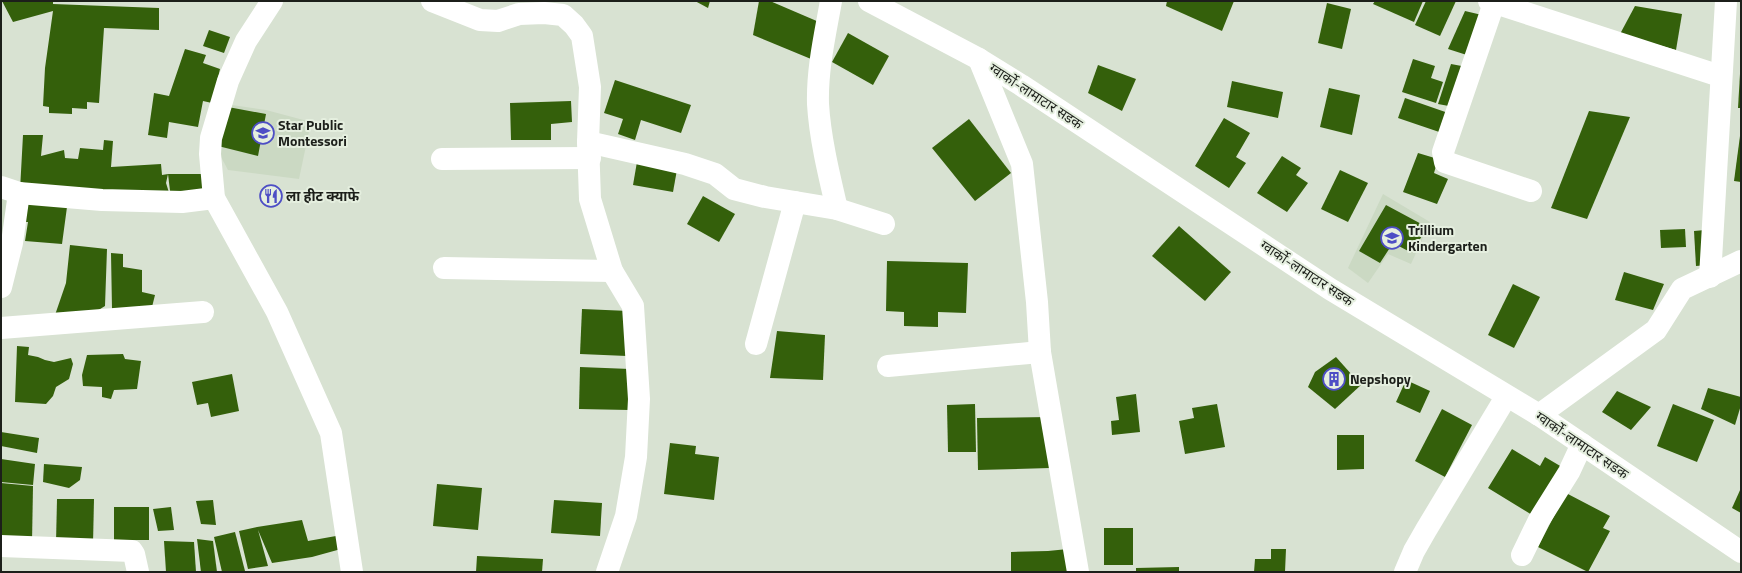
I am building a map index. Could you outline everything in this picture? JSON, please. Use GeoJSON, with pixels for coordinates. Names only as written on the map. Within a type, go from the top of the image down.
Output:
{"type":"FeatureCollection","features":[{"type":"Feature","properties":{"kind":"street"},"geometry":{"type":"LineString","coordinates":[[272,1],[246,41],[228,81],[211,138],[210,154],[214,198],[277,312],[331,433],[352,572]]}},
{"type":"Feature","properties":{"kind":"street"},"geometry":{"type":"LineString","coordinates":[[432,1],[480,20],[498,21],[518,14],[544,13],[563,15],[574,24],[582,36],[590,87],[590,199],[612,271],[633,306],[639,398],[636,456],[626,516],[607,572]]}},
{"type":"Feature","properties":{"kind":"street"},"geometry":{"type":"LineString","coordinates":[[831,1],[819,64],[818,104],[826,161],[837,209]]}},
{"type":"Feature","properties":{"kind":"street","name":"ग्वार्को-लामाटार सडक"},"geometry":{"type":"LineString","coordinates":[[869,1],[979,59],[1330,289],[1506,397],[1539,415],[1741,552]]}},
{"type":"Feature","properties":{"kind":"street"},"geometry":{"type":"LineString","coordinates":[[1710,277],[1720,76],[1726,1]]}},
{"type":"Feature","properties":{"kind":"street"},"geometry":{"type":"LineString","coordinates":[[1531,191],[1445,162],[1443,157],[1492,2],[1720,76]]}},
{"type":"Feature","properties":{"kind":"street"},"geometry":{"type":"LineString","coordinates":[[979,59],[1022,164],[1038,302],[1040,352],[1078,572]]}},
{"type":"Feature","properties":{"kind":"street"},"geometry":{"type":"LineString","coordinates":[[442,159],[589,150],[685,164],[715,174],[734,189],[765,197],[837,209],[884,224]]}},
{"type":"Feature","properties":{"kind":"street"},"geometry":{"type":"LineString","coordinates":[[1,287],[12,243],[10,190],[128,201],[182,202],[214,198]]}},
{"type":"Feature","properties":{"kind":"street"},"geometry":{"type":"LineString","coordinates":[[756,344],[795,202]]}},
{"type":"Feature","properties":{"kind":"street"},"geometry":{"type":"LineString","coordinates":[[1539,415],[1656,330],[1682,289],[1741,261]]}},
{"type":"Feature","properties":{"kind":"street"},"geometry":{"type":"LineString","coordinates":[[444,268],[612,271]]}},
{"type":"Feature","properties":{"kind":"street"},"geometry":{"type":"LineString","coordinates":[[1,328],[203,312]]}},
{"type":"Feature","properties":{"kind":"street"},"geometry":{"type":"LineString","coordinates":[[888,366],[1040,352]]}},
{"type":"Feature","properties":{"kind":"street"},"geometry":{"type":"LineString","coordinates":[[1405,572],[1426,530],[1506,397]]}},
{"type":"Feature","properties":{"kind":"street"},"geometry":{"type":"LineString","coordinates":[[1522,555],[1539,520],[1569,472],[1582,444]]}},
{"type":"Feature","properties":{"kind":"street"},"geometry":{"type":"LineString","coordinates":[[1,546],[132,552],[134,554],[138,572]]}},
{"type":"Feature","properties":{"kind":"shaded area","name":"Star Public Montessori"},"geometry":{"type":"Polygon","coordinates":[[[225,104],[266,110],[311,122],[299,179],[228,170],[214,144],[225,104]]]}},
{"type":"Feature","properties":{"kind":"shaded area"},"geometry":{"type":"Polygon","coordinates":[[[1,190],[16,195],[1,258],[1,190]]]}},
{"type":"Feature","properties":{"kind":"shaded area","name":"Trillium Kindergarten"},"geometry":{"type":"Polygon","coordinates":[[[1383,194],[1430,222],[1411,264],[1388,254],[1368,283],[1348,268],[1383,194]]]}},
{"type":"Feature","properties":{"kind":"building"},"geometry":{"type":"Polygon","coordinates":[[[2,1],[53,1],[53,4],[159,8],[159,30],[104,28],[99,103],[87,102],[87,109],[72,108],[72,114],[49,113],[49,107],[43,106],[45,68],[53,11],[13,22],[2,1]]]}},
{"type":"Feature","properties":{"kind":"building"},"geometry":{"type":"Polygon","coordinates":[[[695,1],[710,1],[708,8],[695,1]]]}},
{"type":"Feature","properties":{"kind":"building"},"geometry":{"type":"Polygon","coordinates":[[[759,1],[770,1],[819,22],[811,59],[753,35],[759,1]]]}},
{"type":"Feature","properties":{"kind":"building"},"geometry":{"type":"Polygon","coordinates":[[[1167,1],[1234,1],[1222,31],[1166,6],[1167,1]]]}},
{"type":"Feature","properties":{"kind":"building"},"geometry":{"type":"Polygon","coordinates":[[[1375,1],[1423,1],[1414,22],[1373,4],[1375,1]]]}},
{"type":"Feature","properties":{"kind":"building"},"geometry":{"type":"Polygon","coordinates":[[[1426,1],[1456,1],[1440,36],[1415,25],[1426,1]]]}},
{"type":"Feature","properties":{"kind":"building"},"geometry":{"type":"Polygon","coordinates":[[[1327,3],[1351,9],[1342,49],[1318,43],[1327,3]]]}},
{"type":"Feature","properties":{"kind":"building"},"geometry":{"type":"Polygon","coordinates":[[[1635,6],[1682,14],[1676,50],[1620,34],[1635,6]]]}},
{"type":"Feature","properties":{"kind":"building"},"geometry":{"type":"Polygon","coordinates":[[[1465,11],[1482,15],[1470,56],[1448,49],[1465,11]]]}},
{"type":"Feature","properties":{"kind":"building"},"geometry":{"type":"Polygon","coordinates":[[[209,30],[230,37],[224,53],[203,46],[209,30]]]}},
{"type":"Feature","properties":{"kind":"building"},"geometry":{"type":"Polygon","coordinates":[[[848,33],[889,56],[873,85],[832,62],[848,33]]]}},
{"type":"Feature","properties":{"kind":"building"},"geometry":{"type":"Polygon","coordinates":[[[185,49],[206,55],[203,63],[220,69],[212,103],[203,101],[198,127],[169,122],[167,138],[148,135],[154,93],[169,96],[185,49]]]}},
{"type":"Feature","properties":{"kind":"building"},"geometry":{"type":"Polygon","coordinates":[[[1413,59],[1435,66],[1431,78],[1443,82],[1436,103],[1402,92],[1413,59]]]}},
{"type":"Feature","properties":{"kind":"building"},"geometry":{"type":"Polygon","coordinates":[[[1451,64],[1467,67],[1454,107],[1438,104],[1451,64]]]}},
{"type":"Feature","properties":{"kind":"building"},"geometry":{"type":"Polygon","coordinates":[[[1098,65],[1136,79],[1122,111],[1088,93],[1098,65]]]}},
{"type":"Feature","properties":{"kind":"building"},"geometry":{"type":"Polygon","coordinates":[[[1740,74],[1741,108],[1738,108],[1740,74]]]}},
{"type":"Feature","properties":{"kind":"building"},"geometry":{"type":"Polygon","coordinates":[[[615,80],[691,105],[681,133],[641,120],[635,140],[618,134],[623,119],[604,113],[615,80]]]}},
{"type":"Feature","properties":{"kind":"building"},"geometry":{"type":"Polygon","coordinates":[[[1232,81],[1283,92],[1278,118],[1227,107],[1232,81]]]}},
{"type":"Feature","properties":{"kind":"building"},"geometry":{"type":"Polygon","coordinates":[[[1329,88],[1360,95],[1352,135],[1320,127],[1329,88]]]}},
{"type":"Feature","properties":{"kind":"building"},"geometry":{"type":"Polygon","coordinates":[[[1405,98],[1454,115],[1448,135],[1398,118],[1405,98]]]}},
{"type":"Feature","properties":{"kind":"building"},"geometry":{"type":"Polygon","coordinates":[[[571,101],[572,122],[551,124],[551,140],[511,140],[510,103],[571,101]]]}},
{"type":"Feature","properties":{"kind":"building"},"geometry":{"type":"Polygon","coordinates":[[[228,107],[266,114],[258,156],[218,146],[228,107]]]}},
{"type":"Feature","properties":{"kind":"building"},"geometry":{"type":"Polygon","coordinates":[[[1589,111],[1630,117],[1587,219],[1551,208],[1589,111]]]}},
{"type":"Feature","properties":{"kind":"building"},"geometry":{"type":"Polygon","coordinates":[[[1224,118],[1250,133],[1236,157],[1246,163],[1229,188],[1195,166],[1224,118]]]}},
{"type":"Feature","properties":{"kind":"building"},"geometry":{"type":"Polygon","coordinates":[[[969,119],[1011,173],[975,201],[932,148],[969,119]]]}},
{"type":"Feature","properties":{"kind":"building"},"geometry":{"type":"Polygon","coordinates":[[[23,135],[43,135],[41,156],[64,150],[65,158],[78,159],[80,148],[103,150],[104,140],[113,141],[111,167],[161,164],[162,175],[168,174],[166,183],[171,199],[20,190],[23,135]]]}},
{"type":"Feature","properties":{"kind":"building"},"geometry":{"type":"Polygon","coordinates":[[[1741,136],[1741,182],[1734,181],[1741,136]]]}},
{"type":"Feature","properties":{"kind":"building"},"geometry":{"type":"Polygon","coordinates":[[[1418,153],[1438,159],[1434,173],[1448,179],[1437,204],[1403,192],[1418,153]]]}},
{"type":"Feature","properties":{"kind":"building"},"geometry":{"type":"Polygon","coordinates":[[[638,156],[678,164],[673,192],[633,185],[638,156]]]}},
{"type":"Feature","properties":{"kind":"building"},"geometry":{"type":"Polygon","coordinates":[[[1282,156],[1301,168],[1296,175],[1308,183],[1287,212],[1257,193],[1282,156]]]}},
{"type":"Feature","properties":{"kind":"building"},"geometry":{"type":"Polygon","coordinates":[[[1340,170],[1368,183],[1348,222],[1321,209],[1340,170]]]}},
{"type":"Feature","properties":{"kind":"building"},"geometry":{"type":"Polygon","coordinates":[[[168,174],[208,174],[211,196],[171,199],[168,174]]]}},
{"type":"Feature","properties":{"kind":"building"},"geometry":{"type":"Polygon","coordinates":[[[703,196],[735,214],[719,242],[687,224],[703,196]]]}},
{"type":"Feature","properties":{"kind":"building"},"geometry":{"type":"Polygon","coordinates":[[[26,203],[67,207],[62,244],[25,241],[28,222],[22,222],[26,203]]]}},
{"type":"Feature","properties":{"kind":"building"},"geometry":{"type":"Polygon","coordinates":[[[1386,205],[1427,227],[1412,253],[1393,243],[1380,263],[1359,251],[1386,205]]]}},
{"type":"Feature","properties":{"kind":"building"},"geometry":{"type":"Polygon","coordinates":[[[1179,226],[1231,272],[1205,301],[1152,256],[1179,226]]]}},
{"type":"Feature","properties":{"kind":"building"},"geometry":{"type":"Polygon","coordinates":[[[1685,229],[1686,247],[1661,248],[1660,230],[1685,229]]]}},
{"type":"Feature","properties":{"kind":"building"},"geometry":{"type":"Polygon","coordinates":[[[1705,230],[1708,265],[1696,266],[1694,231],[1705,230]]]}},
{"type":"Feature","properties":{"kind":"building"},"geometry":{"type":"Polygon","coordinates":[[[70,245],[107,249],[105,306],[92,314],[55,315],[66,283],[70,245]]]}},
{"type":"Feature","properties":{"kind":"building"},"geometry":{"type":"Polygon","coordinates":[[[111,253],[123,254],[123,267],[142,270],[142,292],[155,295],[151,311],[112,309],[111,253]]]}},
{"type":"Feature","properties":{"kind":"building"},"geometry":{"type":"Polygon","coordinates":[[[887,261],[968,263],[966,313],[938,312],[938,327],[904,326],[904,312],[886,311],[887,261]]]}},
{"type":"Feature","properties":{"kind":"building"},"geometry":{"type":"Polygon","coordinates":[[[1624,272],[1664,284],[1653,310],[1615,300],[1624,272]]]}},
{"type":"Feature","properties":{"kind":"building"},"geometry":{"type":"Polygon","coordinates":[[[1513,284],[1540,297],[1514,348],[1488,335],[1513,284]]]}},
{"type":"Feature","properties":{"kind":"building"},"geometry":{"type":"Polygon","coordinates":[[[582,309],[629,311],[627,356],[580,354],[582,309]]]}},
{"type":"Feature","properties":{"kind":"building"},"geometry":{"type":"Polygon","coordinates":[[[777,331],[825,335],[823,380],[770,378],[777,331]]]}},
{"type":"Feature","properties":{"kind":"building"},"geometry":{"type":"Polygon","coordinates":[[[17,346],[29,347],[28,355],[54,362],[71,358],[73,364],[69,379],[56,387],[53,396],[46,404],[15,402],[17,346]]]}},
{"type":"Feature","properties":{"kind":"building"},"geometry":{"type":"Polygon","coordinates":[[[123,354],[125,359],[141,361],[137,389],[114,390],[111,399],[102,397],[102,387],[83,386],[82,375],[87,355],[123,354]]]}},
{"type":"Feature","properties":{"kind":"building","name":"Nepshopy"},"geometry":{"type":"Polygon","coordinates":[[[1336,357],[1361,385],[1335,409],[1308,387],[1315,372],[1336,357]]]}},
{"type":"Feature","properties":{"kind":"building"},"geometry":{"type":"Polygon","coordinates":[[[580,367],[630,369],[629,410],[579,409],[580,367]]]}},
{"type":"Feature","properties":{"kind":"building"},"geometry":{"type":"Polygon","coordinates":[[[232,374],[239,411],[211,417],[208,403],[197,405],[192,382],[232,374]]]}},
{"type":"Feature","properties":{"kind":"building"},"geometry":{"type":"Polygon","coordinates":[[[1406,380],[1430,391],[1420,413],[1396,402],[1406,380]]]}},
{"type":"Feature","properties":{"kind":"building"},"geometry":{"type":"Polygon","coordinates":[[[1708,388],[1741,397],[1741,405],[1735,425],[1701,409],[1708,388]]]}},
{"type":"Feature","properties":{"kind":"building"},"geometry":{"type":"Polygon","coordinates":[[[1617,391],[1651,407],[1631,430],[1602,412],[1617,391]]]}},
{"type":"Feature","properties":{"kind":"building"},"geometry":{"type":"Polygon","coordinates":[[[1136,394],[1140,432],[1112,435],[1111,421],[1119,420],[1116,397],[1136,394]]]}},
{"type":"Feature","properties":{"kind":"building"},"geometry":{"type":"Polygon","coordinates":[[[975,404],[976,452],[948,452],[947,405],[975,404]]]}},
{"type":"Feature","properties":{"kind":"building"},"geometry":{"type":"Polygon","coordinates":[[[1217,404],[1225,447],[1185,454],[1179,421],[1194,418],[1192,408],[1217,404]]]}},
{"type":"Feature","properties":{"kind":"building"},"geometry":{"type":"Polygon","coordinates":[[[1673,404],[1714,420],[1697,462],[1657,446],[1673,404]]]}},
{"type":"Feature","properties":{"kind":"building"},"geometry":{"type":"Polygon","coordinates":[[[1442,409],[1472,425],[1445,477],[1415,461],[1442,409]]]}},
{"type":"Feature","properties":{"kind":"building"},"geometry":{"type":"Polygon","coordinates":[[[1049,417],[1050,468],[978,470],[977,418],[1049,417]]]}},
{"type":"Feature","properties":{"kind":"building"},"geometry":{"type":"Polygon","coordinates":[[[1,432],[39,438],[37,453],[1,446],[1,432]]]}},
{"type":"Feature","properties":{"kind":"building"},"geometry":{"type":"Polygon","coordinates":[[[1337,435],[1364,435],[1364,469],[1337,470],[1337,435]]]}},
{"type":"Feature","properties":{"kind":"building"},"geometry":{"type":"Polygon","coordinates":[[[670,443],[696,446],[695,454],[719,457],[714,500],[664,494],[670,443]]]}},
{"type":"Feature","properties":{"kind":"building"},"geometry":{"type":"Polygon","coordinates":[[[1512,449],[1540,466],[1545,457],[1567,470],[1537,518],[1488,488],[1512,449]]]}},
{"type":"Feature","properties":{"kind":"building"},"geometry":{"type":"Polygon","coordinates":[[[1,459],[35,464],[33,485],[1,482],[1,459]]]}},
{"type":"Feature","properties":{"kind":"building"},"geometry":{"type":"Polygon","coordinates":[[[44,464],[82,467],[80,480],[69,488],[43,482],[44,464]]]}},
{"type":"Feature","properties":{"kind":"building"},"geometry":{"type":"Polygon","coordinates":[[[1,483],[33,486],[32,543],[1,541],[1,483]]]}},
{"type":"Feature","properties":{"kind":"building"},"geometry":{"type":"Polygon","coordinates":[[[437,484],[482,488],[478,530],[433,526],[437,484]]]}},
{"type":"Feature","properties":{"kind":"building"},"geometry":{"type":"Polygon","coordinates":[[[1741,488],[1741,513],[1732,508],[1741,488]]]}},
{"type":"Feature","properties":{"kind":"building"},"geometry":{"type":"Polygon","coordinates":[[[1566,493],[1610,516],[1603,528],[1610,531],[1588,572],[1538,547],[1566,493]]]}},
{"type":"Feature","properties":{"kind":"building"},"geometry":{"type":"Polygon","coordinates":[[[57,499],[94,499],[93,544],[56,543],[57,499]]]}},
{"type":"Feature","properties":{"kind":"building"},"geometry":{"type":"Polygon","coordinates":[[[213,500],[216,525],[201,524],[196,501],[213,500]]]}},
{"type":"Feature","properties":{"kind":"building"},"geometry":{"type":"Polygon","coordinates":[[[554,500],[602,503],[600,536],[551,533],[554,500]]]}},
{"type":"Feature","properties":{"kind":"building"},"geometry":{"type":"Polygon","coordinates":[[[114,507],[149,507],[149,540],[114,540],[114,507]]]}},
{"type":"Feature","properties":{"kind":"building"},"geometry":{"type":"Polygon","coordinates":[[[171,507],[174,530],[158,531],[153,509],[171,507]]]}},
{"type":"Feature","properties":{"kind":"building"},"geometry":{"type":"Polygon","coordinates":[[[302,520],[308,541],[336,536],[341,549],[312,557],[272,563],[258,530],[268,566],[248,569],[239,531],[302,520]]]}},
{"type":"Feature","properties":{"kind":"building"},"geometry":{"type":"Polygon","coordinates":[[[1104,528],[1133,528],[1133,565],[1104,565],[1104,528]]]}},
{"type":"Feature","properties":{"kind":"building"},"geometry":{"type":"Polygon","coordinates":[[[235,532],[245,571],[222,572],[214,537],[235,532]]]}},
{"type":"Feature","properties":{"kind":"building"},"geometry":{"type":"Polygon","coordinates":[[[197,539],[213,541],[217,572],[201,572],[197,539]]]}},
{"type":"Feature","properties":{"kind":"building"},"geometry":{"type":"Polygon","coordinates":[[[164,541],[194,542],[196,572],[166,572],[164,541]]]}},
{"type":"Feature","properties":{"kind":"building"},"geometry":{"type":"Polygon","coordinates":[[[1068,549],[1069,572],[1011,572],[1011,552],[1068,549]]]}},
{"type":"Feature","properties":{"kind":"building"},"geometry":{"type":"Polygon","coordinates":[[[1271,549],[1286,549],[1285,572],[1254,572],[1255,559],[1271,559],[1271,549]]]}},
{"type":"Feature","properties":{"kind":"building"},"geometry":{"type":"Polygon","coordinates":[[[477,556],[543,559],[542,572],[476,572],[477,556]]]}},
{"type":"Feature","properties":{"kind":"building"},"geometry":{"type":"Polygon","coordinates":[[[1179,567],[1179,572],[1136,572],[1136,568],[1179,567]]]}},
{"type":"Feature","properties":{"kind":"place","name":"Star Public Montessori"},"geometry":{"type":"Point","coordinates":[263,133]}},
{"type":"Feature","properties":{"kind":"place","name":"ला हीट क्याफे"},"geometry":{"type":"Point","coordinates":[271,196]}},
{"type":"Feature","properties":{"kind":"place","name":"Trillium Kindergarten"},"geometry":{"type":"Point","coordinates":[1392,238]}},
{"type":"Feature","properties":{"kind":"place","name":"Nepshopy"},"geometry":{"type":"Point","coordinates":[1334,379]}}]}
